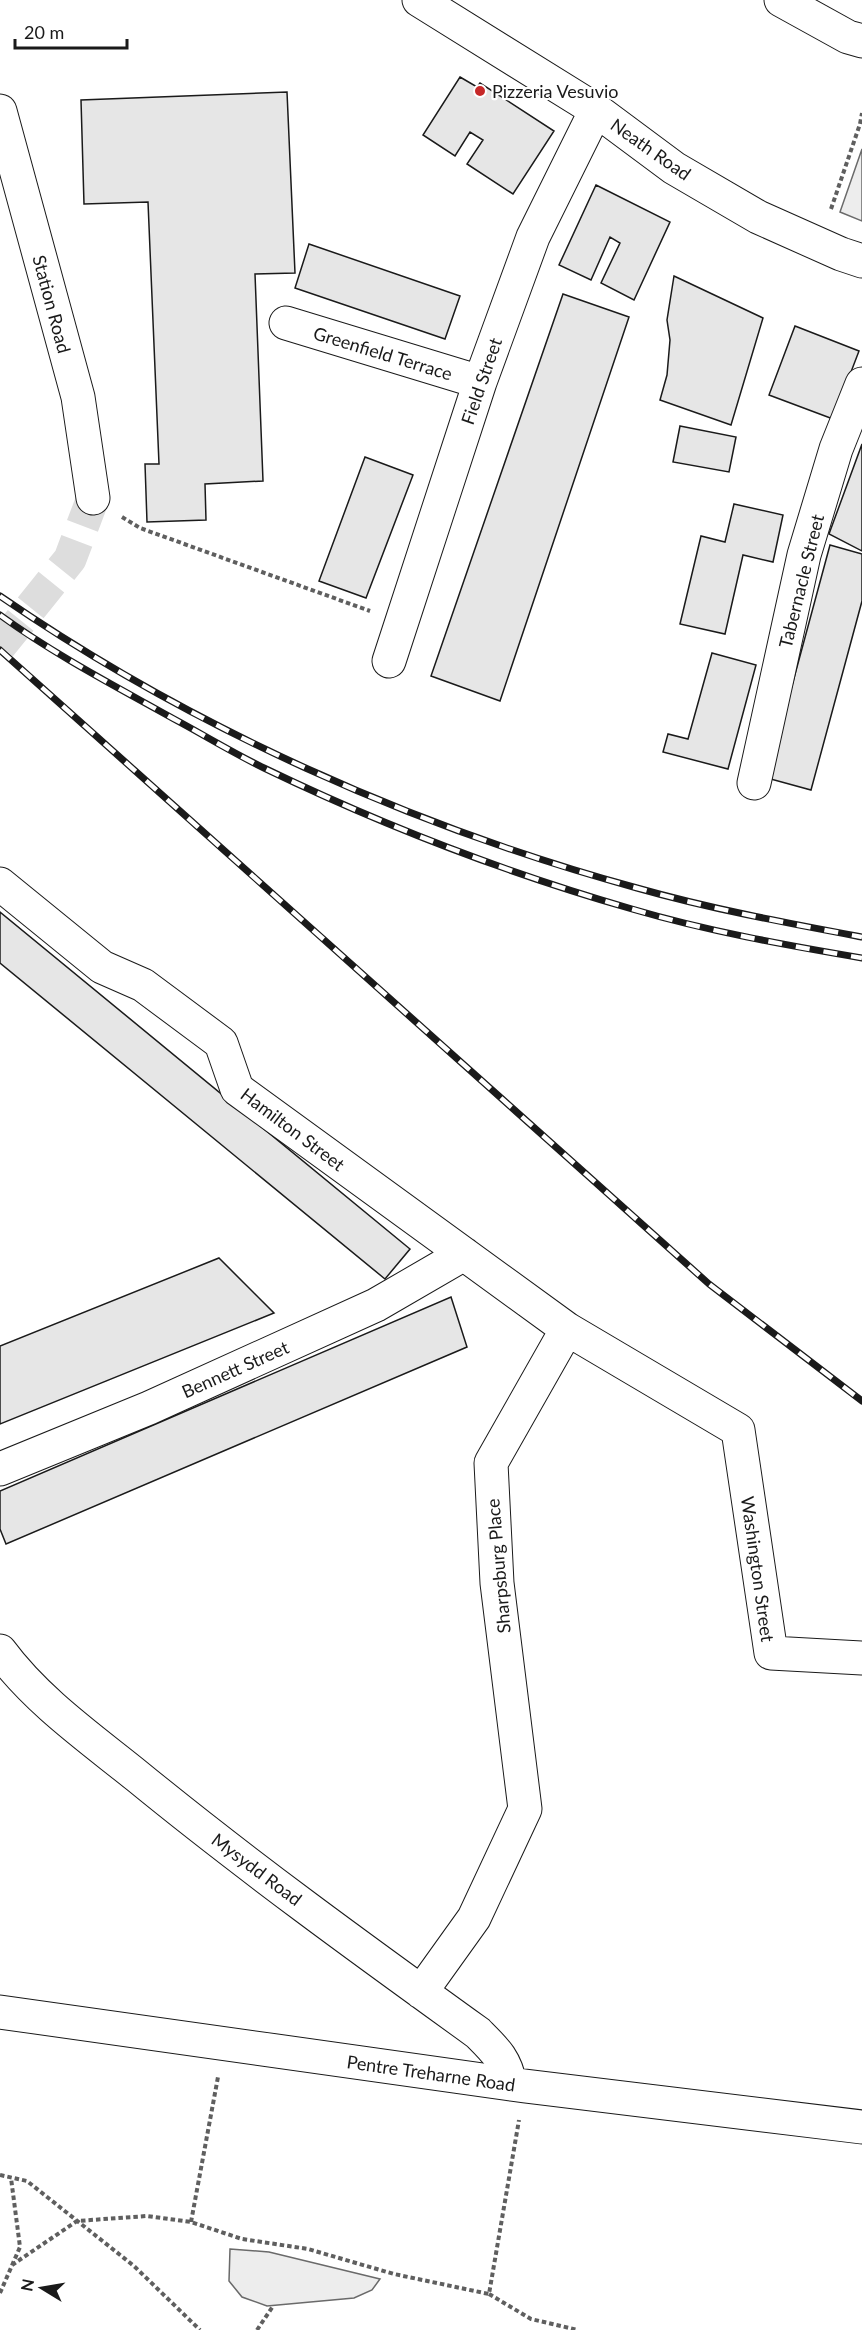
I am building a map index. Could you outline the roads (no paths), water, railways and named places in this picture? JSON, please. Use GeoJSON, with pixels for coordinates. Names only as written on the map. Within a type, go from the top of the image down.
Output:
{"type":"FeatureCollection","features":[{"type":"Feature","properties":{"kind":"street","name":"Neath Road"},"geometry":{"type":"LineString","coordinates":[[419,0],[596,110],[674,168],[758,218],[811,242],[862,261]]}},
{"type":"Feature","properties":{"kind":"street"},"geometry":{"type":"LineString","coordinates":[[781,0],[858,46]]}},
{"type":"Feature","properties":{"kind":"street","name":"Field Street"},"geometry":{"type":"LineString","coordinates":[[389,661],[480,382],[533,237],[596,110]]}},
{"type":"Feature","properties":{"kind":"street","name":"Station Road"},"geometry":{"type":"LineString","coordinates":[[0,111],[78,397],[93,498]]}},
{"type":"Feature","properties":{"kind":"street","name":"Greenfield Terrace"},"geometry":{"type":"LineString","coordinates":[[286,323],[480,382]]}},
{"type":"Feature","properties":{"kind":"street","name":"Tabernacle Street"},"geometry":{"type":"LineString","coordinates":[[754,783],[804,555],[836,449],[862,384]]}},
{"type":"Feature","properties":{"kind":"street","name":"Hamilton Street"},"geometry":{"type":"LineString","coordinates":[[0,884],[102,967],[143,984],[221,1043],[237,1089],[567,1329]]}},
{"type":"Feature","properties":{"kind":"street","name":"Bennett Street"},"geometry":{"type":"LineString","coordinates":[[0,1469],[149,1408],[376,1305],[464,1254]]}},
{"type":"Feature","properties":{"kind":"street","name":"Washington Street"},"geometry":{"type":"LineString","coordinates":[[567,1329],[738,1430],[771,1653],[862,1658]]}},
{"type":"Feature","properties":{"kind":"street","name":"Sharpsburg Place"},"geometry":{"type":"LineString","coordinates":[[421,1992],[474,1918],[525,1809],[497,1583],[491,1463],[567,1329]]}},
{"type":"Feature","properties":{"kind":"street","name":"Mysydd Road"},"geometry":{"type":"LineString","coordinates":[[0,1652],[16,1673],[64,1716],[188,1818],[478,2033],[498,2054],[518,2085]]}},
{"type":"Feature","properties":{"kind":"street","name":"Pentre Treharne Road"},"geometry":{"type":"LineString","coordinates":[[0,2013],[518,2085],[862,2127]]}},
{"type":"Feature","properties":{"kind":"tunnel"},"geometry":{"type":"LineString","coordinates":[[0,646],[70,559],[93,498]]}},
{"type":"Feature","properties":{"kind":"railway"},"geometry":{"type":"LineString","coordinates":[[0,596],[73,644],[226,730],[388,803],[470,835],[553,863],[665,896],[862,937]]}},
{"type":"Feature","properties":{"kind":"railway"},"geometry":{"type":"LineString","coordinates":[[0,615],[86,670],[241,756],[309,789],[399,828],[538,880],[660,917],[775,943],[862,958]]}},
{"type":"Feature","properties":{"kind":"railway"},"geometry":{"type":"LineString","coordinates":[[0,650],[709,1284],[862,1401]]}},
{"type":"Feature","properties":{"kind":"place","name":"Pizzeria Vesuvio"},"geometry":{"type":"Point","coordinates":[480,91]}}]}
